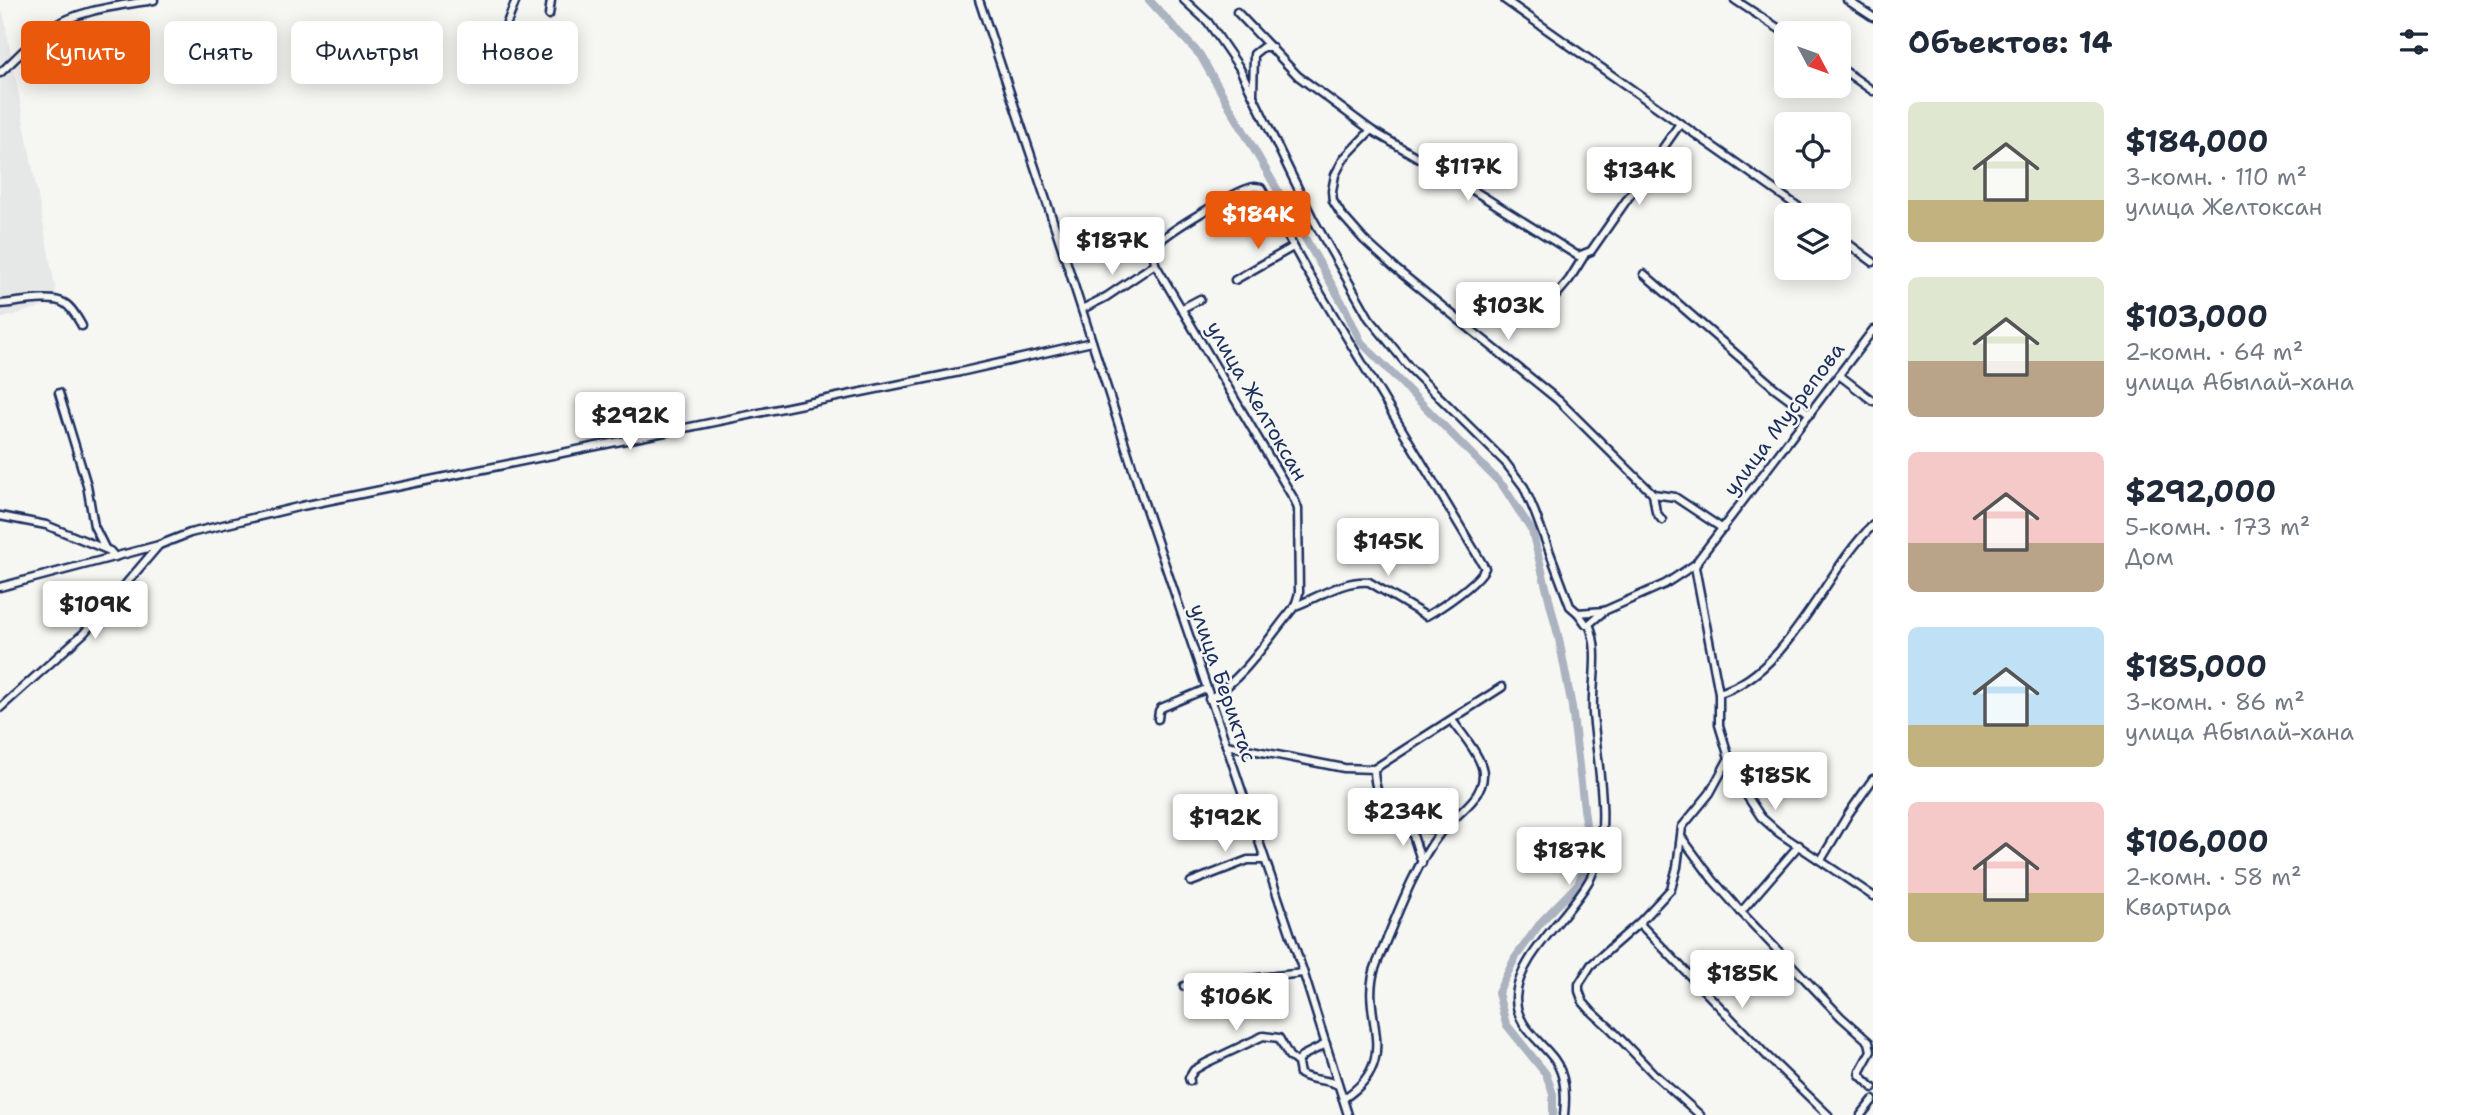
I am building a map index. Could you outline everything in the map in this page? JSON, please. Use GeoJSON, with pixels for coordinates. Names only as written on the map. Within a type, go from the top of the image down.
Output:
{"type":"FeatureCollection","features":[{"type":"Feature","properties":{"kind":"street"},"geometry":{"type":"LineString","coordinates":[[0,73],[48,30],[62,23],[94,9],[154,0]]}},
{"type":"Feature","properties":{"kind":"street"},"geometry":{"type":"LineString","coordinates":[[508,21],[516,0]]}},
{"type":"Feature","properties":{"kind":"street"},"geometry":{"type":"LineString","coordinates":[[550,15],[551,0]]}},
{"type":"Feature","properties":{"kind":"street","name":"улица Бериктас"},"geometry":{"type":"LineString","coordinates":[[979,0],[1348,1115]]}},
{"type":"Feature","properties":{"kind":"street"},"geometry":{"type":"LineString","coordinates":[[1184,0],[1208,22],[1229,52],[1313,219],[1369,318],[1409,367],[1505,462],[1524,487],[1564,594],[1570,606],[1589,624],[1595,646],[1593,713],[1602,815],[1597,857],[1582,891],[1533,956],[1517,986],[1516,998],[1517,1010],[1524,1024],[1560,1069],[1565,1089],[1564,1115]]}},
{"type":"Feature","properties":{"kind":"street"},"geometry":{"type":"LineString","coordinates":[[1506,0],[1793,203]]}},
{"type":"Feature","properties":{"kind":"street"},"geometry":{"type":"LineString","coordinates":[[1735,0],[1774,26]]}},
{"type":"Feature","properties":{"kind":"street"},"geometry":{"type":"LineString","coordinates":[[1847,0],[1873,17]]}},
{"type":"Feature","properties":{"kind":"street"},"geometry":{"type":"LineString","coordinates":[[1237,12],[1298,76],[1371,130],[1577,256],[1584,256]]}},
{"type":"Feature","properties":{"kind":"street"},"geometry":{"type":"LineString","coordinates":[[1253,96],[1254,54],[1263,47],[1272,47]]}},
{"type":"Feature","properties":{"kind":"street"},"geometry":{"type":"LineString","coordinates":[[1852,77],[1873,91]]}},
{"type":"Feature","properties":{"kind":"street"},"geometry":{"type":"LineString","coordinates":[[1553,299],[1584,256],[1591,251],[1679,125]]}},
{"type":"Feature","properties":{"kind":"street"},"geometry":{"type":"LineString","coordinates":[[1371,130],[1344,158],[1335,175],[1333,201],[1340,214],[1396,269],[1558,400],[1653,494],[1656,512],[1662,520]]}},
{"type":"Feature","properties":{"kind":"street"},"geometry":{"type":"LineString","coordinates":[[1082,309],[1106,297],[1155,264],[1153,252],[1157,244],[1168,236],[1205,211],[1252,186],[1261,188],[1293,247],[1485,568],[1483,573],[1426,616],[1369,582],[1349,583],[1295,606],[1225,690],[1209,699]]}},
{"type":"Feature","properties":{"kind":"street"},"geometry":{"type":"LineString","coordinates":[[1851,246],[1873,262]]}},
{"type":"Feature","properties":{"kind":"street"},"geometry":{"type":"LineString","coordinates":[[1235,280],[1293,247]]}},
{"type":"Feature","properties":{"kind":"street","name":"улица Желтоксан"},"geometry":{"type":"LineString","coordinates":[[1155,264],[1295,501],[1298,519],[1299,593],[1295,606]]}},
{"type":"Feature","properties":{"kind":"street"},"geometry":{"type":"LineString","coordinates":[[1644,274],[1775,388],[1810,414]]}},
{"type":"Feature","properties":{"kind":"street"},"geometry":{"type":"LineString","coordinates":[[0,304],[46,299],[64,302],[82,326]]}},
{"type":"Feature","properties":{"kind":"street"},"geometry":{"type":"LineString","coordinates":[[1183,308],[1200,299]]}},
{"type":"Feature","properties":{"kind":"street","name":"улица Мусрепова"},"geometry":{"type":"LineString","coordinates":[[1604,611],[1665,584],[1696,564],[1873,330]]}},
{"type":"Feature","properties":{"kind":"street"},"geometry":{"type":"LineString","coordinates":[[0,587],[159,545],[190,533],[302,506],[960,372],[1092,342]]}},
{"type":"Feature","properties":{"kind":"street"},"geometry":{"type":"LineString","coordinates":[[1839,375],[1873,401]]}},
{"type":"Feature","properties":{"kind":"street"},"geometry":{"type":"LineString","coordinates":[[60,393],[87,485],[94,526],[104,548]]}},
{"type":"Feature","properties":{"kind":"street"},"geometry":{"type":"LineString","coordinates":[[1653,494],[1675,497],[1723,529]]}},
{"type":"Feature","properties":{"kind":"street"},"geometry":{"type":"LineString","coordinates":[[0,516],[47,525],[104,548],[115,556]]}},
{"type":"Feature","properties":{"kind":"street"},"geometry":{"type":"LineString","coordinates":[[1719,693],[1746,682],[1764,666],[1816,603],[1843,561],[1873,524]]}},
{"type":"Feature","properties":{"kind":"street"},"geometry":{"type":"LineString","coordinates":[[0,708],[84,633],[159,545]]}},
{"type":"Feature","properties":{"kind":"street"},"geometry":{"type":"LineString","coordinates":[[1696,564],[1699,597],[1719,693],[1719,725],[1729,758],[1747,796],[1760,817],[1779,833],[1873,895]]}},
{"type":"Feature","properties":{"kind":"street"},"geometry":{"type":"LineString","coordinates":[[1578,613],[1604,611]]}},
{"type":"Feature","properties":{"kind":"street"},"geometry":{"type":"LineString","coordinates":[[1589,624],[1604,611]]}},
{"type":"Feature","properties":{"kind":"street"},"geometry":{"type":"LineString","coordinates":[[1226,745],[1344,768],[1374,769],[1502,688]]}},
{"type":"Feature","properties":{"kind":"street"},"geometry":{"type":"LineString","coordinates":[[1158,719],[1158,711],[1161,708],[1206,689]]}},
{"type":"Feature","properties":{"kind":"street"},"geometry":{"type":"LineString","coordinates":[[1343,1098],[1369,1075],[1375,1062],[1377,1047],[1371,988],[1376,966],[1422,863],[1444,828],[1476,796],[1482,784],[1482,763],[1452,720]]}},
{"type":"Feature","properties":{"kind":"street"},"geometry":{"type":"LineString","coordinates":[[1700,1115],[1591,1011],[1583,1002],[1579,991],[1583,975],[1591,965],[1639,923],[1671,889],[1682,827],[1710,793],[1729,758]]}},
{"type":"Feature","properties":{"kind":"street"},"geometry":{"type":"LineString","coordinates":[[1374,769],[1377,790],[1385,805],[1410,826],[1431,830],[1444,828]]}},
{"type":"Feature","properties":{"kind":"street"},"geometry":{"type":"LineString","coordinates":[[1821,860],[1873,779]]}},
{"type":"Feature","properties":{"kind":"street"},"geometry":{"type":"LineString","coordinates":[[1410,826],[1422,863]]}},
{"type":"Feature","properties":{"kind":"street"},"geometry":{"type":"LineString","coordinates":[[1682,838],[1741,912],[1841,1017],[1869,1042],[1871,1051],[1860,1075],[1873,1088]]}},
{"type":"Feature","properties":{"kind":"street"},"geometry":{"type":"LineString","coordinates":[[1741,912],[1799,845]]}},
{"type":"Feature","properties":{"kind":"street"},"geometry":{"type":"LineString","coordinates":[[1191,882],[1248,860],[1265,860]]}},
{"type":"Feature","properties":{"kind":"street"},"geometry":{"type":"LineString","coordinates":[[1639,923],[1828,1115]]}},
{"type":"Feature","properties":{"kind":"street"},"geometry":{"type":"LineString","coordinates":[[1184,986],[1303,973]]}},
{"type":"Feature","properties":{"kind":"street"},"geometry":{"type":"LineString","coordinates":[[1190,1081],[1194,1070],[1263,1036],[1279,1038],[1289,1056],[1298,1063]]}},
{"type":"Feature","properties":{"kind":"street"},"geometry":{"type":"LineString","coordinates":[[1326,1044],[1302,1056],[1298,1063],[1300,1074],[1307,1079],[1338,1085]]}},
{"type":"Feature","properties":{"kind":"street"},"geometry":{"type":"LineString","coordinates":[[1861,1115],[1873,1100]]}},
{"type":"Feature","properties":{"kind":"shaded area"},"geometry":{"type":"Polygon","coordinates":[[[3,12],[58,302],[0,319],[0,13],[3,12]]]}},
{"type":"Feature","properties":{"kind":"waterway"},"geometry":{"type":"LineString","coordinates":[[1149,0],[1200,55],[1344,306],[1361,342],[1503,486],[1532,531],[1559,639],[1572,707],[1589,851],[1579,883],[1542,921],[1515,958],[1498,993],[1506,1024],[1546,1074],[1553,1094],[1553,1115]]}}]}
